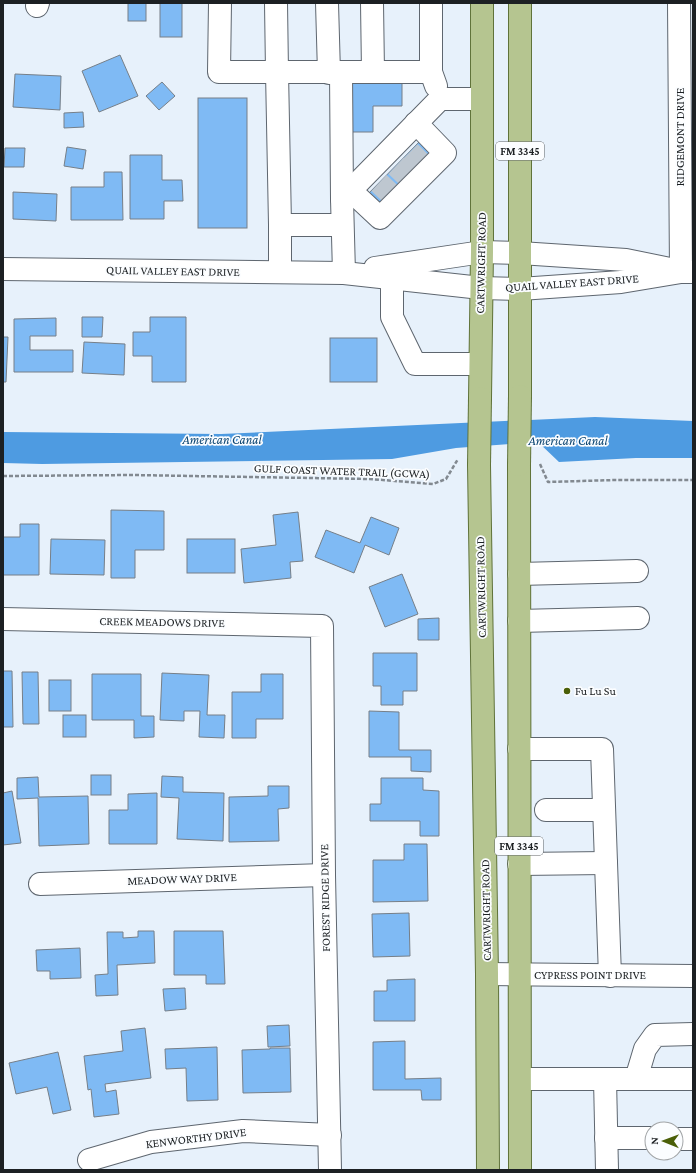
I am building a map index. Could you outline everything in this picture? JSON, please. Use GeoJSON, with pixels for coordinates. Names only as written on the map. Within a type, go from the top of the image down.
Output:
{"type":"FeatureCollection","features":[{"type":"Feature","properties":{"kind":"main road","name":"CARTWRIGHT ROAD"},"geometry":{"type":"LineString","coordinates":[[482,3],[482,252],[479,465],[487,974],[488,1170]]}},
{"type":"Feature","properties":{"kind":"main road","name":"FM 3345"},"geometry":{"type":"LineString","coordinates":[[520,3],[520,396],[528,462],[519,574],[520,1170]]}},
{"type":"Feature","properties":{"kind":"street"},"geometry":{"type":"LineString","coordinates":[[220,3],[219,72],[432,72]]}},
{"type":"Feature","properties":{"kind":"street"},"geometry":{"type":"LineString","coordinates":[[276,3],[280,272]]}},
{"type":"Feature","properties":{"kind":"street"},"geometry":{"type":"LineString","coordinates":[[327,3],[346,194],[342,225],[344,273]]}},
{"type":"Feature","properties":{"kind":"street"},"geometry":{"type":"LineString","coordinates":[[372,3],[373,72]]}},
{"type":"Feature","properties":{"kind":"street"},"geometry":{"type":"LineString","coordinates":[[431,3],[432,72],[440,99]]}},
{"type":"Feature","properties":{"kind":"street","name":"RIDGEMONT DRIVE"},"geometry":{"type":"LineString","coordinates":[[679,3],[687,272]]}},
{"type":"Feature","properties":{"kind":"street"},"geometry":{"type":"LineString","coordinates":[[346,194],[373,178],[397,153],[416,123],[440,99],[482,99]]}},
{"type":"Feature","properties":{"kind":"street"},"geometry":{"type":"LineString","coordinates":[[346,194],[380,218],[420,175],[445,153],[416,123]]}},
{"type":"Feature","properties":{"kind":"street"},"geometry":{"type":"LineString","coordinates":[[280,225],[342,225]]}},
{"type":"Feature","properties":{"kind":"street","name":"QUAIL VALLEY EAST DRIVE"},"geometry":{"type":"LineString","coordinates":[[344,273],[482,252],[626,260],[687,272]]}},
{"type":"Feature","properties":{"kind":"street","name":"QUAIL VALLEY EAST DRIVE"},"geometry":{"type":"LineString","coordinates":[[3,269],[344,273],[481,288],[520,289],[621,282],[687,272]]}},
{"type":"Feature","properties":{"kind":"street"},"geometry":{"type":"LineString","coordinates":[[392,278],[392,317],[415,364],[480,364]]}},
{"type":"Feature","properties":{"kind":"street"},"geometry":{"type":"LineString","coordinates":[[519,574],[637,571]]}},
{"type":"Feature","properties":{"kind":"street"},"geometry":{"type":"LineString","coordinates":[[519,621],[638,618]]}},
{"type":"Feature","properties":{"kind":"street","name":"CREEK MEADOWS DRIVE"},"geometry":{"type":"LineString","coordinates":[[3,619],[322,626]]}},
{"type":"Feature","properties":{"kind":"street","name":"FOREST RIDGE DRIVE"},"geometry":{"type":"LineString","coordinates":[[322,626],[324,875],[330,1170]]}},
{"type":"Feature","properties":{"kind":"street"},"geometry":{"type":"LineString","coordinates":[[519,749],[602,749],[610,976]]}},
{"type":"Feature","properties":{"kind":"street"},"geometry":{"type":"LineString","coordinates":[[546,810],[604,810]]}},
{"type":"Feature","properties":{"kind":"street"},"geometry":{"type":"LineString","coordinates":[[519,864],[606,863]]}},
{"type":"Feature","properties":{"kind":"street","name":"MEADOW WAY DRIVE"},"geometry":{"type":"LineString","coordinates":[[40,884],[324,875]]}},
{"type":"Feature","properties":{"kind":"street","name":"CYPRESS POINT DRIVE"},"geometry":{"type":"LineString","coordinates":[[487,974],[693,976]]}},
{"type":"Feature","properties":{"kind":"street"},"geometry":{"type":"LineString","coordinates":[[636,1079],[645,1049],[654,1035],[693,1034]]}},
{"type":"Feature","properties":{"kind":"street"},"geometry":{"type":"LineString","coordinates":[[520,1079],[693,1079]]}},
{"type":"Feature","properties":{"kind":"street"},"geometry":{"type":"LineString","coordinates":[[606,1079],[607,1170]]}},
{"type":"Feature","properties":{"kind":"street","name":"KENWORTHY DRIVE"},"geometry":{"type":"LineString","coordinates":[[88,1160],[151,1142],[242,1131],[330,1135]]}},
{"type":"Feature","properties":{"kind":"street"},"geometry":{"type":"LineString","coordinates":[[606,1138],[644,1138]]}},
{"type":"Feature","properties":{"kind":"path","name":"GULF COAST WATER TRAIL (GCWA)"},"geometry":{"type":"LineString","coordinates":[[3,476],[132,475],[370,479],[433,484],[446,479],[460,455]]}},
{"type":"Feature","properties":{"kind":"path"},"geometry":{"type":"LineString","coordinates":[[528,462],[548,482],[693,480]]}},
{"type":"Feature","properties":{"kind":"water","name":"American Canal"},"geometry":{"type":"Polygon","coordinates":[[[595,417],[693,421],[693,458],[636,458],[559,462],[538,442],[456,448],[392,459],[42,464],[3,463],[3,432],[221,434],[595,417]]]}},
{"type":"Feature","properties":{"kind":"building"},"geometry":{"type":"Polygon","coordinates":[[[128,3],[146,3],[146,21],[128,21],[128,3]]]}},
{"type":"Feature","properties":{"kind":"building"},"geometry":{"type":"Polygon","coordinates":[[[160,3],[182,3],[182,37],[160,37],[160,3]]]}},
{"type":"Feature","properties":{"kind":"building"},"geometry":{"type":"Polygon","coordinates":[[[120,55],[138,96],[99,112],[82,71],[120,55]]]}},
{"type":"Feature","properties":{"kind":"building"},"geometry":{"type":"Polygon","coordinates":[[[15,74],[61,76],[60,110],[13,107],[15,74]]]}},
{"type":"Feature","properties":{"kind":"building"},"geometry":{"type":"Polygon","coordinates":[[[351,80],[402,80],[402,106],[373,106],[373,132],[351,132],[351,80]]]}},
{"type":"Feature","properties":{"kind":"building"},"geometry":{"type":"Polygon","coordinates":[[[162,82],[175,96],[159,110],[146,96],[162,82]]]}},
{"type":"Feature","properties":{"kind":"building"},"geometry":{"type":"Polygon","coordinates":[[[198,98],[247,98],[247,228],[198,228],[198,98]]]}},
{"type":"Feature","properties":{"kind":"building"},"geometry":{"type":"Polygon","coordinates":[[[83,112],[84,127],[64,128],[64,113],[83,112]]]}},
{"type":"Feature","properties":{"kind":"building"},"geometry":{"type":"Polygon","coordinates":[[[425,136],[441,151],[381,213],[365,197],[425,136]]]}},
{"type":"Feature","properties":{"kind":"building"},"geometry":{"type":"Polygon","coordinates":[[[67,147],[86,150],[83,169],[64,166],[67,147]]]}},
{"type":"Feature","properties":{"kind":"building"},"geometry":{"type":"Polygon","coordinates":[[[5,148],[25,148],[24,167],[4,167],[5,148]]]}},
{"type":"Feature","properties":{"kind":"building"},"geometry":{"type":"Polygon","coordinates":[[[130,155],[162,155],[162,180],[182,180],[183,201],[164,201],[164,219],[130,219],[130,155]]]}},
{"type":"Feature","properties":{"kind":"building"},"geometry":{"type":"Polygon","coordinates":[[[104,172],[122,172],[123,220],[71,220],[71,187],[104,187],[104,172]]]}},
{"type":"Feature","properties":{"kind":"building"},"geometry":{"type":"Polygon","coordinates":[[[13,192],[57,194],[56,221],[13,219],[13,192]]]}},
{"type":"Feature","properties":{"kind":"building"},"geometry":{"type":"Polygon","coordinates":[[[82,317],[103,317],[102,337],[82,337],[82,317]]]}},
{"type":"Feature","properties":{"kind":"building"},"geometry":{"type":"Polygon","coordinates":[[[150,317],[186,317],[186,382],[152,382],[152,356],[133,356],[133,332],[150,332],[150,317]]]}},
{"type":"Feature","properties":{"kind":"building"},"geometry":{"type":"Polygon","coordinates":[[[56,318],[56,336],[30,336],[30,350],[73,350],[73,372],[14,372],[14,319],[56,318]]]}},
{"type":"Feature","properties":{"kind":"building"},"geometry":{"type":"Polygon","coordinates":[[[3,337],[8,337],[6,382],[3,382],[3,337]]]}},
{"type":"Feature","properties":{"kind":"building"},"geometry":{"type":"Polygon","coordinates":[[[330,338],[377,338],[377,382],[330,382],[330,338]]]}},
{"type":"Feature","properties":{"kind":"building"},"geometry":{"type":"Polygon","coordinates":[[[84,342],[125,344],[124,375],[82,373],[84,342]]]}},
{"type":"Feature","properties":{"kind":"building"},"geometry":{"type":"Polygon","coordinates":[[[111,510],[164,511],[164,550],[135,550],[135,578],[111,578],[111,510]]]}},
{"type":"Feature","properties":{"kind":"building"},"geometry":{"type":"Polygon","coordinates":[[[298,512],[303,561],[290,562],[291,578],[244,583],[241,549],[276,545],[273,515],[298,512]]]}},
{"type":"Feature","properties":{"kind":"building"},"geometry":{"type":"Polygon","coordinates":[[[371,517],[399,528],[389,555],[365,545],[354,573],[315,557],[326,530],[360,543],[371,517]]]}},
{"type":"Feature","properties":{"kind":"building"},"geometry":{"type":"Polygon","coordinates":[[[20,524],[39,524],[39,575],[3,575],[3,537],[20,537],[20,524]]]}},
{"type":"Feature","properties":{"kind":"building"},"geometry":{"type":"Polygon","coordinates":[[[51,539],[105,540],[104,575],[50,574],[51,539]]]}},
{"type":"Feature","properties":{"kind":"building"},"geometry":{"type":"Polygon","coordinates":[[[187,539],[235,539],[235,573],[187,573],[187,539]]]}},
{"type":"Feature","properties":{"kind":"building"},"geometry":{"type":"Polygon","coordinates":[[[402,574],[418,614],[385,627],[369,587],[402,574]]]}},
{"type":"Feature","properties":{"kind":"building"},"geometry":{"type":"Polygon","coordinates":[[[439,618],[439,640],[418,640],[418,619],[439,618]]]}},
{"type":"Feature","properties":{"kind":"building"},"geometry":{"type":"Polygon","coordinates":[[[373,653],[417,653],[417,691],[403,691],[403,705],[381,705],[381,686],[373,686],[373,653]]]}},
{"type":"Feature","properties":{"kind":"building"},"geometry":{"type":"Polygon","coordinates":[[[3,671],[12,671],[13,727],[3,727],[3,671]]]}},
{"type":"Feature","properties":{"kind":"building"},"geometry":{"type":"Polygon","coordinates":[[[22,672],[38,672],[39,724],[23,724],[22,672]]]}},
{"type":"Feature","properties":{"kind":"building"},"geometry":{"type":"Polygon","coordinates":[[[162,673],[209,675],[207,715],[225,715],[224,738],[199,737],[200,711],[184,711],[184,721],[160,720],[162,673]]]}},
{"type":"Feature","properties":{"kind":"building"},"geometry":{"type":"Polygon","coordinates":[[[92,674],[141,674],[141,716],[154,716],[154,737],[134,738],[134,720],[92,720],[92,674]]]}},
{"type":"Feature","properties":{"kind":"building"},"geometry":{"type":"Polygon","coordinates":[[[261,674],[283,674],[283,719],[256,719],[256,738],[232,738],[232,692],[261,692],[261,674]]]}},
{"type":"Feature","properties":{"kind":"building"},"geometry":{"type":"Polygon","coordinates":[[[49,680],[71,680],[71,711],[49,711],[49,680]]]}},
{"type":"Feature","properties":{"kind":"building"},"geometry":{"type":"Polygon","coordinates":[[[369,711],[399,712],[399,750],[431,750],[431,772],[411,771],[411,757],[369,757],[369,711]]]}},
{"type":"Feature","properties":{"kind":"building"},"geometry":{"type":"Polygon","coordinates":[[[63,715],[86,715],[86,737],[63,737],[63,715]]]}},
{"type":"Feature","properties":{"kind":"building"},"geometry":{"type":"Polygon","coordinates":[[[91,775],[111,775],[111,795],[91,795],[91,775]]]}},
{"type":"Feature","properties":{"kind":"building"},"geometry":{"type":"Polygon","coordinates":[[[162,776],[183,777],[183,792],[224,793],[223,841],[177,839],[179,798],[161,797],[162,776]]]}},
{"type":"Feature","properties":{"kind":"building"},"geometry":{"type":"Polygon","coordinates":[[[38,777],[39,797],[88,796],[89,844],[39,846],[38,798],[17,799],[17,778],[38,777]]]}},
{"type":"Feature","properties":{"kind":"building"},"geometry":{"type":"Polygon","coordinates":[[[381,778],[423,778],[423,790],[439,791],[439,836],[420,836],[420,821],[370,821],[370,804],[381,804],[381,778]]]}},
{"type":"Feature","properties":{"kind":"building"},"geometry":{"type":"Polygon","coordinates":[[[268,786],[289,786],[289,808],[278,809],[279,841],[229,842],[229,797],[268,796],[268,786]]]}},
{"type":"Feature","properties":{"kind":"building"},"geometry":{"type":"Polygon","coordinates":[[[12,791],[21,843],[3,845],[3,793],[12,791]]]}},
{"type":"Feature","properties":{"kind":"building"},"geometry":{"type":"Polygon","coordinates":[[[157,793],[157,844],[109,844],[109,810],[128,810],[128,794],[157,793]]]}},
{"type":"Feature","properties":{"kind":"building"},"geometry":{"type":"Polygon","coordinates":[[[404,844],[427,844],[428,901],[373,902],[373,860],[404,860],[404,844]]]}},
{"type":"Feature","properties":{"kind":"building"},"geometry":{"type":"Polygon","coordinates":[[[409,913],[410,956],[373,957],[372,914],[409,913]]]}},
{"type":"Feature","properties":{"kind":"building"},"geometry":{"type":"Polygon","coordinates":[[[138,931],[154,931],[155,963],[117,965],[118,995],[96,996],[95,975],[108,974],[107,932],[123,932],[123,938],[138,937],[138,931]]]}},
{"type":"Feature","properties":{"kind":"building"},"geometry":{"type":"Polygon","coordinates":[[[174,931],[223,931],[225,984],[206,984],[206,975],[174,975],[174,931]]]}},
{"type":"Feature","properties":{"kind":"building"},"geometry":{"type":"Polygon","coordinates":[[[80,948],[81,978],[50,979],[50,971],[37,971],[36,950],[80,948]]]}},
{"type":"Feature","properties":{"kind":"building"},"geometry":{"type":"Polygon","coordinates":[[[415,979],[415,1021],[374,1021],[374,991],[387,991],[387,980],[415,979]]]}},
{"type":"Feature","properties":{"kind":"building"},"geometry":{"type":"Polygon","coordinates":[[[185,988],[186,1009],[165,1011],[163,989],[185,988]]]}},
{"type":"Feature","properties":{"kind":"building"},"geometry":{"type":"Polygon","coordinates":[[[289,1025],[290,1046],[268,1047],[267,1026],[289,1025]]]}},
{"type":"Feature","properties":{"kind":"building"},"geometry":{"type":"Polygon","coordinates":[[[145,1028],[151,1078],[105,1084],[106,1092],[116,1090],[119,1114],[94,1117],[91,1089],[88,1090],[84,1056],[123,1051],[121,1031],[145,1028]]]}},
{"type":"Feature","properties":{"kind":"building"},"geometry":{"type":"Polygon","coordinates":[[[405,1041],[405,1079],[441,1078],[441,1100],[422,1100],[421,1090],[373,1090],[373,1042],[405,1041]]]}},
{"type":"Feature","properties":{"kind":"building"},"geometry":{"type":"Polygon","coordinates":[[[217,1047],[218,1100],[187,1101],[186,1068],[166,1069],[165,1049],[217,1047]]]}},
{"type":"Feature","properties":{"kind":"building"},"geometry":{"type":"Polygon","coordinates":[[[290,1048],[291,1092],[243,1093],[242,1050],[290,1048]]]}},
{"type":"Feature","properties":{"kind":"building"},"geometry":{"type":"Polygon","coordinates":[[[58,1052],[71,1110],[53,1114],[47,1087],[16,1094],[9,1063],[58,1052]]]}},
{"type":"Feature","properties":{"kind":"tunnel"},"geometry":{"type":"LineString","coordinates":[[410,152],[425,167]]}},
{"type":"Feature","properties":{"kind":"tunnel"},"geometry":{"type":"LineString","coordinates":[[396,166],[412,181]]}},
{"type":"Feature","properties":{"kind":"tunnel"},"geometry":{"type":"LineString","coordinates":[[379,183],[395,198]]}},
{"type":"Feature","properties":{"kind":"place","name":"Fu Lu Su"},"geometry":{"type":"Point","coordinates":[567,691]}}]}
